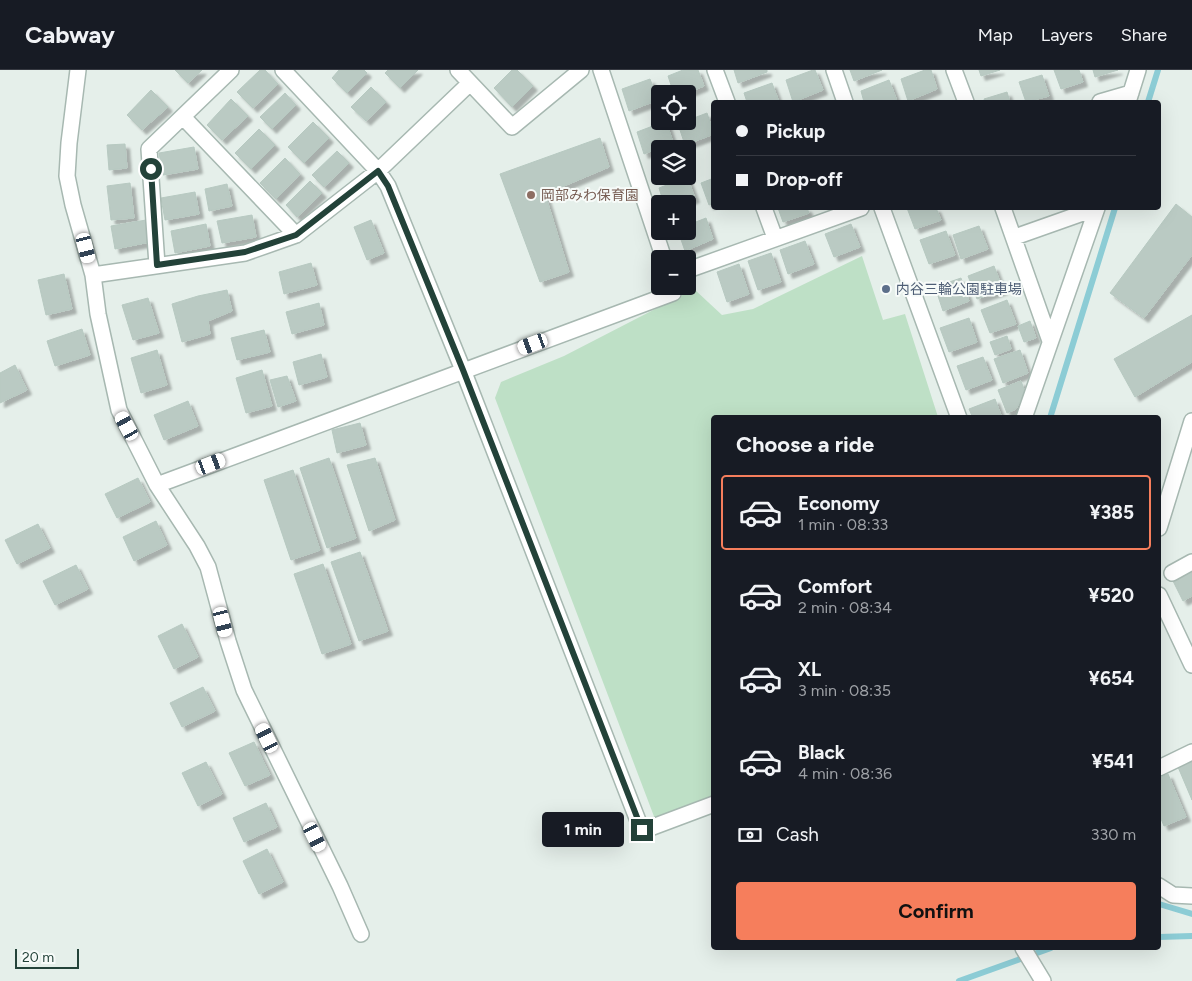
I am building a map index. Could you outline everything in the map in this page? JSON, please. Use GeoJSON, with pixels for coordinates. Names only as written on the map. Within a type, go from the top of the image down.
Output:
{"type":"FeatureCollection","features":[{"type":"Feature","properties":{"kind":"street"},"geometry":{"type":"LineString","coordinates":[[78,70],[67,176],[73,205],[93,275],[98,314],[119,410],[157,485],[197,546],[208,567],[228,641],[244,690],[336,878],[361,934]]}},
{"type":"Feature","properties":{"kind":"street"},"geometry":{"type":"LineString","coordinates":[[157,265],[149,149],[231,70]]}},
{"type":"Feature","properties":{"kind":"street"},"geometry":{"type":"LineString","coordinates":[[283,70],[378,171],[388,186],[463,370],[642,830],[711,805]]}},
{"type":"Feature","properties":{"kind":"street"},"geometry":{"type":"LineString","coordinates":[[458,70],[512,127],[581,70]]}},
{"type":"Feature","properties":{"kind":"street"},"geometry":{"type":"LineString","coordinates":[[601,70],[661,250]]}},
{"type":"Feature","properties":{"kind":"street"},"geometry":{"type":"LineString","coordinates":[[715,70],[726,100]]}},
{"type":"Feature","properties":{"kind":"street"},"geometry":{"type":"LineString","coordinates":[[834,70],[844,100]]}},
{"type":"Feature","properties":{"kind":"street"},"geometry":{"type":"LineString","coordinates":[[954,70],[965,100]]}},
{"type":"Feature","properties":{"kind":"street"},"geometry":{"type":"LineString","coordinates":[[1115,100],[1130,98],[1138,70]]}},
{"type":"Feature","properties":{"kind":"street"},"geometry":{"type":"LineString","coordinates":[[93,275],[245,252],[296,235],[378,171],[470,83]]}},
{"type":"Feature","properties":{"kind":"street"},"geometry":{"type":"LineString","coordinates":[[183,117],[296,235]]}},
{"type":"Feature","properties":{"kind":"street"},"geometry":{"type":"LineString","coordinates":[[765,210],[775,238]]}},
{"type":"Feature","properties":{"kind":"street"},"geometry":{"type":"LineString","coordinates":[[696,267],[855,210]]}},
{"type":"Feature","properties":{"kind":"street"},"geometry":{"type":"LineString","coordinates":[[883,210],[958,415]]}},
{"type":"Feature","properties":{"kind":"street"},"geometry":{"type":"LineString","coordinates":[[1004,210],[1050,340]]}},
{"type":"Feature","properties":{"kind":"street"},"geometry":{"type":"LineString","coordinates":[[1015,237],[1091,210]]}},
{"type":"Feature","properties":{"kind":"street"},"geometry":{"type":"LineString","coordinates":[[1025,415],[1096,210]]}},
{"type":"Feature","properties":{"kind":"street"},"geometry":{"type":"LineString","coordinates":[[157,485],[668,295]]}},
{"type":"Feature","properties":{"kind":"street"},"geometry":{"type":"LineString","coordinates":[[1161,522],[1192,421]]}},
{"type":"Feature","properties":{"kind":"street"},"geometry":{"type":"LineString","coordinates":[[1172,573],[1192,562]]}},
{"type":"Feature","properties":{"kind":"street"},"geometry":{"type":"LineString","coordinates":[[1161,600],[1192,665]]}},
{"type":"Feature","properties":{"kind":"street"},"geometry":{"type":"LineString","coordinates":[[1161,767],[1192,752]]}},
{"type":"Feature","properties":{"kind":"street"},"geometry":{"type":"LineString","coordinates":[[1161,887],[1173,895],[1192,896]]}},
{"type":"Feature","properties":{"kind":"street"},"geometry":{"type":"LineString","coordinates":[[1024,950],[1040,976]]}},
{"type":"Feature","properties":{"kind":"green space"},"geometry":{"type":"Polygon","coordinates":[[[862,256],[883,320],[905,314],[937,415],[711,415],[711,813],[668,828],[655,819],[495,398],[501,382],[564,356],[682,295],[696,295],[696,291],[722,315],[753,309],[862,256]]]}},
{"type":"Feature","properties":{"kind":"building"},"geometry":{"type":"Polygon","coordinates":[[[175,70],[202,70],[188,83],[175,70]]]}},
{"type":"Feature","properties":{"kind":"building"},"geometry":{"type":"Polygon","coordinates":[[[260,70],[265,70],[278,84],[253,108],[237,92],[260,70]]]}},
{"type":"Feature","properties":{"kind":"building"},"geometry":{"type":"Polygon","coordinates":[[[339,70],[364,70],[367,73],[347,93],[332,78],[339,70]]]}},
{"type":"Feature","properties":{"kind":"building"},"geometry":{"type":"Polygon","coordinates":[[[388,70],[418,70],[400,88],[385,73],[388,70]]]}},
{"type":"Feature","properties":{"kind":"building"},"geometry":{"type":"Polygon","coordinates":[[[512,70],[517,70],[533,86],[512,107],[494,88],[512,70]]]}},
{"type":"Feature","properties":{"kind":"building"},"geometry":{"type":"Polygon","coordinates":[[[683,70],[698,70],[704,86],[696,89],[696,85],[671,85],[668,76],[683,70]]]}},
{"type":"Feature","properties":{"kind":"building"},"geometry":{"type":"Polygon","coordinates":[[[734,70],[767,70],[767,72],[738,83],[734,70]]]}},
{"type":"Feature","properties":{"kind":"building"},"geometry":{"type":"Polygon","coordinates":[[[815,70],[823,90],[798,100],[792,100],[786,80],[815,70]]]}},
{"type":"Feature","properties":{"kind":"building"},"geometry":{"type":"Polygon","coordinates":[[[850,70],[882,70],[854,81],[850,70]]]}},
{"type":"Feature","properties":{"kind":"building"},"geometry":{"type":"Polygon","coordinates":[[[925,70],[931,70],[937,89],[908,100],[901,79],[925,70]]]}},
{"type":"Feature","properties":{"kind":"building"},"geometry":{"type":"Polygon","coordinates":[[[979,70],[1000,70],[981,76],[979,70]]]}},
{"type":"Feature","properties":{"kind":"building"},"geometry":{"type":"Polygon","coordinates":[[[1054,70],[1079,70],[1083,82],[1061,89],[1054,70]]]}},
{"type":"Feature","properties":{"kind":"building"},"geometry":{"type":"Polygon","coordinates":[[[1093,70],[1118,70],[1095,77],[1093,70]]]}},
{"type":"Feature","properties":{"kind":"building"},"geometry":{"type":"Polygon","coordinates":[[[1042,75],[1049,96],[1025,100],[1019,82],[1042,75]]]}},
{"type":"Feature","properties":{"kind":"building"},"geometry":{"type":"Polygon","coordinates":[[[650,79],[652,85],[651,103],[629,111],[622,89],[650,79]]]}},
{"type":"Feature","properties":{"kind":"building"},"geometry":{"type":"Polygon","coordinates":[[[889,80],[897,100],[863,100],[861,91],[889,80]]]}},
{"type":"Feature","properties":{"kind":"building"},"geometry":{"type":"Polygon","coordinates":[[[772,83],[778,100],[746,100],[744,93],[772,83]]]}},
{"type":"Feature","properties":{"kind":"building"},"geometry":{"type":"Polygon","coordinates":[[[371,87],[386,102],[366,121],[351,107],[371,87]]]}},
{"type":"Feature","properties":{"kind":"building"},"geometry":{"type":"Polygon","coordinates":[[[151,90],[168,107],[142,130],[127,115],[151,90]]]}},
{"type":"Feature","properties":{"kind":"building"},"geometry":{"type":"Polygon","coordinates":[[[1007,92],[1009,100],[984,100],[1007,92]]]}},
{"type":"Feature","properties":{"kind":"building"},"geometry":{"type":"Polygon","coordinates":[[[285,93],[296,105],[272,129],[260,117],[285,93]]]}},
{"type":"Feature","properties":{"kind":"building"},"geometry":{"type":"Polygon","coordinates":[[[231,99],[248,116],[222,140],[207,125],[231,99]]]}},
{"type":"Feature","properties":{"kind":"building"},"geometry":{"type":"Polygon","coordinates":[[[707,113],[711,125],[711,135],[696,141],[683,140],[680,130],[696,130],[696,117],[707,113]]]}},
{"type":"Feature","properties":{"kind":"building"},"geometry":{"type":"Polygon","coordinates":[[[313,122],[329,138],[304,163],[288,147],[313,122]]]}},
{"type":"Feature","properties":{"kind":"building"},"geometry":{"type":"Polygon","coordinates":[[[651,127],[651,130],[669,130],[672,140],[651,140],[651,151],[644,154],[637,132],[651,127]]]}},
{"type":"Feature","properties":{"kind":"building"},"geometry":{"type":"Polygon","coordinates":[[[259,129],[275,145],[251,169],[235,153],[259,129]]]}},
{"type":"Feature","properties":{"kind":"building"},"geometry":{"type":"Polygon","coordinates":[[[600,138],[609,167],[545,194],[569,272],[540,282],[500,174],[600,138]]]}},
{"type":"Feature","properties":{"kind":"building"},"geometry":{"type":"Polygon","coordinates":[[[125,144],[127,168],[109,170],[107,145],[125,144]]]}},
{"type":"Feature","properties":{"kind":"building"},"geometry":{"type":"Polygon","coordinates":[[[194,147],[198,169],[163,175],[159,153],[194,147]]]}},
{"type":"Feature","properties":{"kind":"building"},"geometry":{"type":"Polygon","coordinates":[[[337,151],[349,163],[324,187],[312,175],[337,151]]]}},
{"type":"Feature","properties":{"kind":"building"},"geometry":{"type":"Polygon","coordinates":[[[285,158],[300,174],[276,199],[260,183],[285,158]]]}},
{"type":"Feature","properties":{"kind":"building"},"geometry":{"type":"Polygon","coordinates":[[[711,179],[711,204],[709,205],[701,183],[711,179]]]}},
{"type":"Feature","properties":{"kind":"building"},"geometry":{"type":"Polygon","coordinates":[[[310,181],[322,193],[297,217],[286,205],[310,181]]]}},
{"type":"Feature","properties":{"kind":"building"},"geometry":{"type":"Polygon","coordinates":[[[130,183],[134,218],[111,220],[107,186],[130,183]]]}},
{"type":"Feature","properties":{"kind":"building"},"geometry":{"type":"Polygon","coordinates":[[[227,184],[232,206],[209,211],[205,189],[227,184]]]}},
{"type":"Feature","properties":{"kind":"building"},"geometry":{"type":"Polygon","coordinates":[[[667,185],[690,185],[694,195],[661,195],[659,188],[667,185]]]}},
{"type":"Feature","properties":{"kind":"building"},"geometry":{"type":"Polygon","coordinates":[[[195,192],[199,214],[165,220],[161,198],[195,192]]]}},
{"type":"Feature","properties":{"kind":"building"},"geometry":{"type":"Polygon","coordinates":[[[1176,204],[1192,217],[1192,255],[1144,318],[1110,293],[1176,204]]]}},
{"type":"Feature","properties":{"kind":"building"},"geometry":{"type":"Polygon","coordinates":[[[779,210],[808,210],[809,213],[783,222],[779,210]]]}},
{"type":"Feature","properties":{"kind":"building"},"geometry":{"type":"Polygon","coordinates":[[[908,210],[937,210],[941,220],[915,229],[908,210]]]}},
{"type":"Feature","properties":{"kind":"building"},"geometry":{"type":"Polygon","coordinates":[[[252,215],[256,237],[222,243],[217,221],[252,215]]]}},
{"type":"Feature","properties":{"kind":"building"},"geometry":{"type":"Polygon","coordinates":[[[706,218],[713,239],[685,250],[681,240],[696,240],[696,222],[706,218]]]}},
{"type":"Feature","properties":{"kind":"building"},"geometry":{"type":"Polygon","coordinates":[[[146,220],[150,242],[115,249],[111,226],[146,220]]]}},
{"type":"Feature","properties":{"kind":"building"},"geometry":{"type":"Polygon","coordinates":[[[371,220],[384,253],[367,260],[354,227],[371,220]]]}},
{"type":"Feature","properties":{"kind":"building"},"geometry":{"type":"Polygon","coordinates":[[[206,224],[210,246],[175,253],[171,231],[206,224]]]}},
{"type":"Feature","properties":{"kind":"building"},"geometry":{"type":"Polygon","coordinates":[[[851,224],[860,247],[834,257],[825,234],[851,224]]]}},
{"type":"Feature","properties":{"kind":"building"},"geometry":{"type":"Polygon","coordinates":[[[979,226],[988,249],[961,259],[953,235],[979,226]]]}},
{"type":"Feature","properties":{"kind":"building"},"geometry":{"type":"Polygon","coordinates":[[[946,231],[955,255],[929,264],[920,240],[946,231]]]}},
{"type":"Feature","properties":{"kind":"building"},"geometry":{"type":"Polygon","coordinates":[[[805,241],[814,264],[788,274],[780,250],[805,241]]]}},
{"type":"Feature","properties":{"kind":"building"},"geometry":{"type":"Polygon","coordinates":[[[771,253],[781,282],[758,290],[748,261],[771,253]]]}},
{"type":"Feature","properties":{"kind":"building"},"geometry":{"type":"Polygon","coordinates":[[[311,263],[317,285],[284,294],[279,272],[311,263]]]}},
{"type":"Feature","properties":{"kind":"building"},"geometry":{"type":"Polygon","coordinates":[[[739,264],[749,294],[727,302],[717,272],[739,264]]]}},
{"type":"Feature","properties":{"kind":"building"},"geometry":{"type":"Polygon","coordinates":[[[994,266],[1003,290],[977,299],[968,276],[994,266]]]}},
{"type":"Feature","properties":{"kind":"building"},"geometry":{"type":"Polygon","coordinates":[[[64,274],[72,309],[46,315],[38,280],[64,274]]]}},
{"type":"Feature","properties":{"kind":"building"},"geometry":{"type":"Polygon","coordinates":[[[961,278],[969,301],[943,311],[935,287],[961,278]]]}},
{"type":"Feature","properties":{"kind":"building"},"geometry":{"type":"Polygon","coordinates":[[[227,290],[232,311],[208,321],[210,334],[182,342],[172,304],[227,290]]]}},
{"type":"Feature","properties":{"kind":"building"},"geometry":{"type":"Polygon","coordinates":[[[148,298],[159,333],[133,340],[122,305],[148,298]]]}},
{"type":"Feature","properties":{"kind":"building"},"geometry":{"type":"Polygon","coordinates":[[[1007,300],[1016,324],[990,333],[981,310],[1007,300]]]}},
{"type":"Feature","properties":{"kind":"building"},"geometry":{"type":"Polygon","coordinates":[[[319,303],[324,325],[292,334],[286,312],[319,303]]]}},
{"type":"Feature","properties":{"kind":"building"},"geometry":{"type":"Polygon","coordinates":[[[1192,315],[1192,362],[1135,397],[1114,359],[1192,315]]]}},
{"type":"Feature","properties":{"kind":"building"},"geometry":{"type":"Polygon","coordinates":[[[969,318],[977,342],[949,352],[940,328],[969,318]]]}},
{"type":"Feature","properties":{"kind":"building"},"geometry":{"type":"Polygon","coordinates":[[[1030,321],[1036,338],[1024,342],[1018,326],[1030,321]]]}},
{"type":"Feature","properties":{"kind":"building"},"geometry":{"type":"Polygon","coordinates":[[[82,329],[90,355],[55,366],[47,341],[82,329]]]}},
{"type":"Feature","properties":{"kind":"building"},"geometry":{"type":"Polygon","coordinates":[[[264,330],[270,352],[237,360],[231,338],[264,330]]]}},
{"type":"Feature","properties":{"kind":"building"},"geometry":{"type":"Polygon","coordinates":[[[1007,336],[1011,349],[995,355],[990,342],[1007,336]]]}},
{"type":"Feature","properties":{"kind":"building"},"geometry":{"type":"Polygon","coordinates":[[[157,350],[167,385],[141,393],[131,358],[157,350]]]}},
{"type":"Feature","properties":{"kind":"building"},"geometry":{"type":"Polygon","coordinates":[[[1020,350],[1028,373],[1003,383],[994,359],[1020,350]]]}},
{"type":"Feature","properties":{"kind":"building"},"geometry":{"type":"Polygon","coordinates":[[[321,354],[327,377],[299,385],[293,362],[321,354]]]}},
{"type":"Feature","properties":{"kind":"building"},"geometry":{"type":"Polygon","coordinates":[[[983,357],[992,380],[966,390],[957,366],[983,357]]]}},
{"type":"Feature","properties":{"kind":"building"},"geometry":{"type":"Polygon","coordinates":[[[15,365],[27,390],[0,403],[0,373],[15,365]]]}},
{"type":"Feature","properties":{"kind":"building"},"geometry":{"type":"Polygon","coordinates":[[[262,370],[272,406],[246,413],[236,378],[262,370]]]}},
{"type":"Feature","properties":{"kind":"building"},"geometry":{"type":"Polygon","coordinates":[[[287,376],[296,401],[278,407],[270,380],[287,376]]]}},
{"type":"Feature","properties":{"kind":"building"},"geometry":{"type":"Polygon","coordinates":[[[1021,381],[1025,392],[1016,409],[1007,413],[998,390],[1021,381]]]}},
{"type":"Feature","properties":{"kind":"building"},"geometry":{"type":"Polygon","coordinates":[[[995,399],[1001,415],[972,415],[969,409],[995,399]]]}},
{"type":"Feature","properties":{"kind":"building"},"geometry":{"type":"Polygon","coordinates":[[[188,401],[198,426],[164,440],[154,415],[188,401]]]}},
{"type":"Feature","properties":{"kind":"building"},"geometry":{"type":"Polygon","coordinates":[[[360,423],[366,445],[337,453],[332,430],[360,423]]]}},
{"type":"Feature","properties":{"kind":"building"},"geometry":{"type":"Polygon","coordinates":[[[329,458],[356,538],[327,548],[300,468],[329,458]]]}},
{"type":"Feature","properties":{"kind":"building"},"geometry":{"type":"Polygon","coordinates":[[[375,458],[395,520],[369,531],[347,465],[375,458]]]}},
{"type":"Feature","properties":{"kind":"building"},"geometry":{"type":"Polygon","coordinates":[[[293,470],[320,550],[291,560],[264,480],[293,470]]]}},
{"type":"Feature","properties":{"kind":"building"},"geometry":{"type":"Polygon","coordinates":[[[138,478],[150,502],[117,518],[105,494],[138,478]]]}},
{"type":"Feature","properties":{"kind":"building"},"geometry":{"type":"Polygon","coordinates":[[[156,521],[167,545],[134,561],[123,537],[156,521]]]}},
{"type":"Feature","properties":{"kind":"building"},"geometry":{"type":"Polygon","coordinates":[[[38,524],[50,548],[17,564],[5,540],[38,524]]]}},
{"type":"Feature","properties":{"kind":"building"},"geometry":{"type":"Polygon","coordinates":[[[360,552],[388,631],[359,641],[331,562],[360,552]]]}},
{"type":"Feature","properties":{"kind":"building"},"geometry":{"type":"Polygon","coordinates":[[[323,564],[351,644],[322,654],[294,574],[323,564]]]}},
{"type":"Feature","properties":{"kind":"building"},"geometry":{"type":"Polygon","coordinates":[[[76,565],[88,589],[55,605],[43,581],[76,565]]]}},
{"type":"Feature","properties":{"kind":"building"},"geometry":{"type":"Polygon","coordinates":[[[1192,569],[1192,596],[1183,601],[1172,579],[1192,569]]]}},
{"type":"Feature","properties":{"kind":"building"},"geometry":{"type":"Polygon","coordinates":[[[182,624],[198,657],[174,669],[158,636],[182,624]]]}},
{"type":"Feature","properties":{"kind":"building"},"geometry":{"type":"Polygon","coordinates":[[[203,687],[215,711],[182,727],[170,703],[203,687]]]}},
{"type":"Feature","properties":{"kind":"building"},"geometry":{"type":"Polygon","coordinates":[[[254,742],[270,775],[245,786],[229,753],[254,742]]]}},
{"type":"Feature","properties":{"kind":"building"},"geometry":{"type":"Polygon","coordinates":[[[1192,761],[1192,800],[1178,767],[1192,761]]]}},
{"type":"Feature","properties":{"kind":"building"},"geometry":{"type":"Polygon","coordinates":[[[206,762],[222,794],[198,806],[182,773],[206,762]]]}},
{"type":"Feature","properties":{"kind":"building"},"geometry":{"type":"Polygon","coordinates":[[[1168,774],[1186,817],[1164,826],[1161,819],[1161,777],[1168,774]]]}},
{"type":"Feature","properties":{"kind":"building"},"geometry":{"type":"Polygon","coordinates":[[[266,803],[277,827],[244,842],[233,818],[266,803]]]}},
{"type":"Feature","properties":{"kind":"building"},"geometry":{"type":"Polygon","coordinates":[[[267,849],[283,882],[259,894],[243,861],[267,849]]]}},
{"type":"Feature","properties":{"kind":"waterway"},"geometry":{"type":"LineString","coordinates":[[1149,100],[1158,70]]}},
{"type":"Feature","properties":{"kind":"waterway"},"geometry":{"type":"LineString","coordinates":[[1051,415],[1114,210]]}},
{"type":"Feature","properties":{"kind":"waterway"},"geometry":{"type":"LineString","coordinates":[[1161,905],[1192,914]]}},
{"type":"Feature","properties":{"kind":"waterway"},"geometry":{"type":"LineString","coordinates":[[1161,937],[1192,936]]}},
{"type":"Feature","properties":{"kind":"waterway"},"geometry":{"type":"LineString","coordinates":[[959,981],[1045,950]]}},
{"type":"Feature","properties":{"kind":"place","name":"岡部みわ保育園"},"geometry":{"type":"Point","coordinates":[531,195]}},
{"type":"Feature","properties":{"kind":"place","name":"内谷三輪公園駐車場"},"geometry":{"type":"Point","coordinates":[886,289]}},
{"type":"Feature","properties":{"kind":"route"},"geometry":{"type":"LineString","coordinates":[[151,169],[157,265],[245,252],[296,235],[378,171],[388,186],[463,370],[642,830]]}}]}
